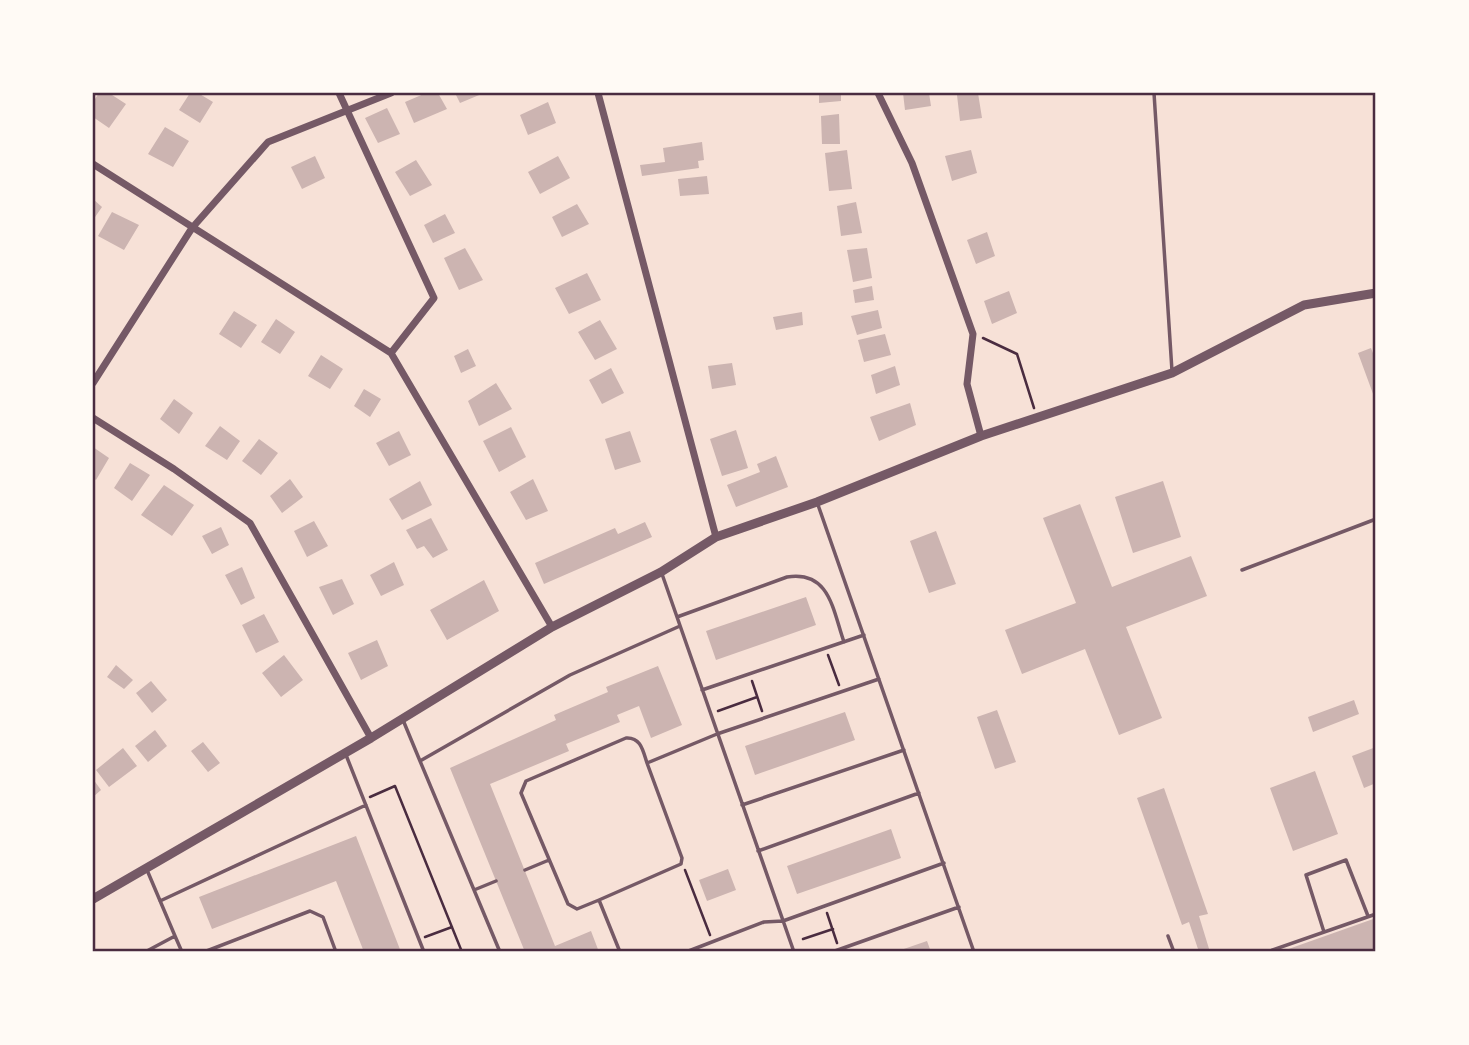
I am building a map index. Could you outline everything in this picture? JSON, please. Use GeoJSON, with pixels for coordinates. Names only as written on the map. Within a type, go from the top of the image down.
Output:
{"type":"FeatureCollection","features":[{"type":"Feature","properties":{"kind":"street"},"geometry":{"type":"LineString","coordinates":[[339,93],[434,298],[391,353]]}},
{"type":"Feature","properties":{"kind":"street"},"geometry":{"type":"LineString","coordinates":[[93,383],[192,228],[268,142],[391,93]]}},
{"type":"Feature","properties":{"kind":"street"},"geometry":{"type":"LineString","coordinates":[[598,93],[716,537]]}},
{"type":"Feature","properties":{"kind":"street"},"geometry":{"type":"LineString","coordinates":[[877,93],[912,163],[973,334],[967,384],[981,436]]}},
{"type":"Feature","properties":{"kind":"street"},"geometry":{"type":"LineString","coordinates":[[93,164],[391,353],[552,627]]}},
{"type":"Feature","properties":{"kind":"street"},"geometry":{"type":"LineString","coordinates":[[93,899],[371,738],[552,627],[661,572],[716,537],[817,502],[981,436],[1172,373],[1304,305],[1376,293]]}},
{"type":"Feature","properties":{"kind":"street"},"geometry":{"type":"LineString","coordinates":[[93,418],[194,482],[250,523],[371,738]]}},
{"type":"Feature","properties":{"kind":"lane"},"geometry":{"type":"LineString","coordinates":[[1154,93],[1172,373]]}},
{"type":"Feature","properties":{"kind":"lane"},"geometry":{"type":"LineString","coordinates":[[817,502],[974,952]]}},
{"type":"Feature","properties":{"kind":"lane"},"geometry":{"type":"LineString","coordinates":[[1242,570],[1376,519]]}},
{"type":"Feature","properties":{"kind":"lane"},"geometry":{"type":"LineString","coordinates":[[661,572],[794,952]]}},
{"type":"Feature","properties":{"kind":"lane"},"geometry":{"type":"LineString","coordinates":[[677,617],[787,577],[802,577],[816,581],[825,588],[844,642]]}},
{"type":"Feature","properties":{"kind":"lane"},"geometry":{"type":"LineString","coordinates":[[420,761],[570,675],[680,626]]}},
{"type":"Feature","properties":{"kind":"lane"},"geometry":{"type":"LineString","coordinates":[[702,690],[864,635]]}},
{"type":"Feature","properties":{"kind":"lane"},"geometry":{"type":"LineString","coordinates":[[647,763],[718,734],[879,678]]}},
{"type":"Feature","properties":{"kind":"lane"},"geometry":{"type":"LineString","coordinates":[[402,719],[500,952]]}},
{"type":"Feature","properties":{"kind":"lane"},"geometry":{"type":"LineString","coordinates":[[626,738],[640,742],[647,763],[682,858],[681,864],[599,900],[571,908],[521,793],[526,781],[626,738]]}},
{"type":"Feature","properties":{"kind":"lane"},"geometry":{"type":"LineString","coordinates":[[742,805],[904,750]]}},
{"type":"Feature","properties":{"kind":"lane"},"geometry":{"type":"LineString","coordinates":[[345,753],[424,952]]}},
{"type":"Feature","properties":{"kind":"lane"},"geometry":{"type":"LineString","coordinates":[[758,850],[919,793]]}},
{"type":"Feature","properties":{"kind":"lane"},"geometry":{"type":"LineString","coordinates":[[160,901],[365,802]]}},
{"type":"Feature","properties":{"kind":"lane"},"geometry":{"type":"LineString","coordinates":[[525,870],[549,860]]}},
{"type":"Feature","properties":{"kind":"lane"},"geometry":{"type":"LineString","coordinates":[[1324,932],[1306,875],[1346,860],[1368,916]]}},
{"type":"Feature","properties":{"kind":"lane"},"geometry":{"type":"LineString","coordinates":[[685,952],[764,922],[783,921],[943,863]]}},
{"type":"Feature","properties":{"kind":"lane"},"geometry":{"type":"LineString","coordinates":[[146,869],[182,952]]}},
{"type":"Feature","properties":{"kind":"lane"},"geometry":{"type":"LineString","coordinates":[[474,890],[496,881]]}},
{"type":"Feature","properties":{"kind":"lane"},"geometry":{"type":"LineString","coordinates":[[599,900],[620,952]]}},
{"type":"Feature","properties":{"kind":"lane"},"geometry":{"type":"LineString","coordinates":[[832,952],[959,907]]}},
{"type":"Feature","properties":{"kind":"lane"},"geometry":{"type":"LineString","coordinates":[[204,952],[310,911],[323,917],[336,952]]}},
{"type":"Feature","properties":{"kind":"lane"},"geometry":{"type":"LineString","coordinates":[[1267,952],[1376,914]]}},
{"type":"Feature","properties":{"kind":"lane"},"geometry":{"type":"LineString","coordinates":[[145,952],[175,936]]}},
{"type":"Feature","properties":{"kind":"lane"},"geometry":{"type":"LineString","coordinates":[[1168,936],[1174,952]]}},
{"type":"Feature","properties":{"kind":"path"},"geometry":{"type":"LineString","coordinates":[[973,334],[1017,354],[1037,418]]}},
{"type":"Feature","properties":{"kind":"path"},"geometry":{"type":"LineString","coordinates":[[826,648],[841,691]]}},
{"type":"Feature","properties":{"kind":"path"},"geometry":{"type":"LineString","coordinates":[[749,674],[765,718]]}},
{"type":"Feature","properties":{"kind":"path"},"geometry":{"type":"LineString","coordinates":[[716,712],[757,697]]}},
{"type":"Feature","properties":{"kind":"path"},"geometry":{"type":"LineString","coordinates":[[365,802],[395,786],[462,952]]}},
{"type":"Feature","properties":{"kind":"path"},"geometry":{"type":"LineString","coordinates":[[682,864],[712,942]]}},
{"type":"Feature","properties":{"kind":"path"},"geometry":{"type":"LineString","coordinates":[[824,906],[840,950]]}},
{"type":"Feature","properties":{"kind":"path"},"geometry":{"type":"LineString","coordinates":[[419,939],[452,927]]}},
{"type":"Feature","properties":{"kind":"path"},"geometry":{"type":"LineString","coordinates":[[803,939],[832,929]]}},
{"type":"Feature","properties":{"kind":"building"},"geometry":{"type":"Polygon","coordinates":[[[99,93],[109,93],[126,104],[109,128],[93,117],[93,102],[99,93]]]}},
{"type":"Feature","properties":{"kind":"building"},"geometry":{"type":"Polygon","coordinates":[[[190,93],[198,93],[213,102],[200,123],[179,110],[190,93]]]}},
{"type":"Feature","properties":{"kind":"building"},"geometry":{"type":"Polygon","coordinates":[[[426,93],[438,93],[447,109],[414,123],[405,102],[426,93]]]}},
{"type":"Feature","properties":{"kind":"building"},"geometry":{"type":"Polygon","coordinates":[[[455,93],[484,93],[460,103],[455,93]]]}},
{"type":"Feature","properties":{"kind":"building"},"geometry":{"type":"Polygon","coordinates":[[[819,93],[841,93],[841,101],[819,103],[819,93]]]}},
{"type":"Feature","properties":{"kind":"building"},"geometry":{"type":"Polygon","coordinates":[[[903,93],[929,93],[931,106],[905,110],[903,93]]]}},
{"type":"Feature","properties":{"kind":"building"},"geometry":{"type":"Polygon","coordinates":[[[978,93],[982,118],[960,121],[957,95],[978,93]]]}},
{"type":"Feature","properties":{"kind":"building"},"geometry":{"type":"Polygon","coordinates":[[[548,102],[556,123],[528,135],[520,115],[548,102]]]}},
{"type":"Feature","properties":{"kind":"building"},"geometry":{"type":"Polygon","coordinates":[[[387,108],[400,134],[378,143],[365,118],[387,108]]]}},
{"type":"Feature","properties":{"kind":"building"},"geometry":{"type":"Polygon","coordinates":[[[839,114],[840,144],[822,144],[821,116],[839,114]]]}},
{"type":"Feature","properties":{"kind":"building"},"geometry":{"type":"Polygon","coordinates":[[[165,127],[189,141],[173,167],[148,154],[165,127]]]}},
{"type":"Feature","properties":{"kind":"building"},"geometry":{"type":"Polygon","coordinates":[[[702,142],[704,160],[698,161],[699,168],[642,176],[640,165],[665,162],[663,148],[702,142]]]}},
{"type":"Feature","properties":{"kind":"building"},"geometry":{"type":"Polygon","coordinates":[[[847,150],[852,189],[829,191],[825,153],[847,150]]]}},
{"type":"Feature","properties":{"kind":"building"},"geometry":{"type":"Polygon","coordinates":[[[971,150],[977,173],[952,181],[945,156],[971,150]]]}},
{"type":"Feature","properties":{"kind":"building"},"geometry":{"type":"Polygon","coordinates":[[[315,156],[325,178],[302,189],[291,167],[315,156]]]}},
{"type":"Feature","properties":{"kind":"building"},"geometry":{"type":"Polygon","coordinates":[[[558,156],[570,178],[540,194],[528,172],[558,156]]]}},
{"type":"Feature","properties":{"kind":"building"},"geometry":{"type":"Polygon","coordinates":[[[416,160],[432,185],[410,196],[395,172],[416,160]]]}},
{"type":"Feature","properties":{"kind":"building"},"geometry":{"type":"Polygon","coordinates":[[[707,176],[709,194],[680,196],[678,179],[707,176]]]}},
{"type":"Feature","properties":{"kind":"building"},"geometry":{"type":"Polygon","coordinates":[[[93,199],[102,207],[93,220],[93,199]]]}},
{"type":"Feature","properties":{"kind":"building"},"geometry":{"type":"Polygon","coordinates":[[[856,202],[862,233],[841,236],[837,206],[856,202]]]}},
{"type":"Feature","properties":{"kind":"building"},"geometry":{"type":"Polygon","coordinates":[[[577,204],[589,224],[562,237],[552,217],[577,204]]]}},
{"type":"Feature","properties":{"kind":"building"},"geometry":{"type":"Polygon","coordinates":[[[112,212],[139,225],[124,250],[98,236],[112,212]]]}},
{"type":"Feature","properties":{"kind":"building"},"geometry":{"type":"Polygon","coordinates":[[[445,214],[455,233],[433,243],[424,225],[445,214]]]}},
{"type":"Feature","properties":{"kind":"building"},"geometry":{"type":"Polygon","coordinates":[[[987,232],[995,256],[976,264],[967,240],[987,232]]]}},
{"type":"Feature","properties":{"kind":"building"},"geometry":{"type":"Polygon","coordinates":[[[465,248],[483,280],[459,290],[444,258],[465,248]]]}},
{"type":"Feature","properties":{"kind":"building"},"geometry":{"type":"Polygon","coordinates":[[[867,248],[872,278],[853,282],[847,250],[867,248]]]}},
{"type":"Feature","properties":{"kind":"building"},"geometry":{"type":"Polygon","coordinates":[[[587,273],[601,300],[569,314],[555,288],[587,273]]]}},
{"type":"Feature","properties":{"kind":"building"},"geometry":{"type":"Polygon","coordinates":[[[872,286],[874,300],[855,303],[853,290],[872,286]]]}},
{"type":"Feature","properties":{"kind":"building"},"geometry":{"type":"Polygon","coordinates":[[[1009,291],[1017,313],[992,324],[984,301],[1009,291]]]}},
{"type":"Feature","properties":{"kind":"building"},"geometry":{"type":"Polygon","coordinates":[[[878,310],[882,328],[857,335],[851,316],[878,310]]]}},
{"type":"Feature","properties":{"kind":"building"},"geometry":{"type":"Polygon","coordinates":[[[234,311],[257,325],[241,348],[219,334],[234,311]]]}},
{"type":"Feature","properties":{"kind":"building"},"geometry":{"type":"Polygon","coordinates":[[[802,312],[803,325],[776,330],[773,317],[802,312]]]}},
{"type":"Feature","properties":{"kind":"building"},"geometry":{"type":"Polygon","coordinates":[[[276,319],[295,332],[280,354],[261,342],[276,319]]]}},
{"type":"Feature","properties":{"kind":"building"},"geometry":{"type":"Polygon","coordinates":[[[600,320],[617,349],[595,360],[578,332],[600,320]]]}},
{"type":"Feature","properties":{"kind":"building"},"geometry":{"type":"Polygon","coordinates":[[[885,334],[891,355],[864,362],[858,340],[885,334]]]}},
{"type":"Feature","properties":{"kind":"building"},"geometry":{"type":"Polygon","coordinates":[[[1371,348],[1376,361],[1376,402],[1358,353],[1371,348]]]}},
{"type":"Feature","properties":{"kind":"building"},"geometry":{"type":"Polygon","coordinates":[[[468,349],[476,366],[461,373],[454,356],[468,349]]]}},
{"type":"Feature","properties":{"kind":"building"},"geometry":{"type":"Polygon","coordinates":[[[321,355],[343,369],[330,389],[308,376],[321,355]]]}},
{"type":"Feature","properties":{"kind":"building"},"geometry":{"type":"Polygon","coordinates":[[[732,363],[736,385],[712,389],[708,366],[732,363]]]}},
{"type":"Feature","properties":{"kind":"building"},"geometry":{"type":"Polygon","coordinates":[[[895,366],[900,385],[876,394],[871,375],[895,366]]]}},
{"type":"Feature","properties":{"kind":"building"},"geometry":{"type":"Polygon","coordinates":[[[611,368],[624,393],[602,404],[589,380],[611,368]]]}},
{"type":"Feature","properties":{"kind":"building"},"geometry":{"type":"Polygon","coordinates":[[[496,383],[512,409],[479,426],[468,401],[496,383]]]}},
{"type":"Feature","properties":{"kind":"building"},"geometry":{"type":"Polygon","coordinates":[[[364,389],[381,399],[370,417],[354,406],[364,389]]]}},
{"type":"Feature","properties":{"kind":"building"},"geometry":{"type":"Polygon","coordinates":[[[174,399],[193,413],[179,434],[160,419],[174,399]]]}},
{"type":"Feature","properties":{"kind":"building"},"geometry":{"type":"Polygon","coordinates":[[[910,403],[916,425],[879,441],[870,417],[910,403]]]}},
{"type":"Feature","properties":{"kind":"building"},"geometry":{"type":"Polygon","coordinates":[[[220,426],[240,441],[227,460],[205,446],[220,426]]]}},
{"type":"Feature","properties":{"kind":"building"},"geometry":{"type":"Polygon","coordinates":[[[511,427],[526,457],[499,472],[483,441],[511,427]]]}},
{"type":"Feature","properties":{"kind":"building"},"geometry":{"type":"Polygon","coordinates":[[[736,430],[748,468],[722,476],[710,439],[736,430]]]}},
{"type":"Feature","properties":{"kind":"building"},"geometry":{"type":"Polygon","coordinates":[[[399,431],[411,455],[389,466],[376,443],[399,431]]]}},
{"type":"Feature","properties":{"kind":"building"},"geometry":{"type":"Polygon","coordinates":[[[630,431],[641,462],[615,470],[605,439],[630,431]]]}},
{"type":"Feature","properties":{"kind":"building"},"geometry":{"type":"Polygon","coordinates":[[[259,439],[278,453],[261,475],[242,461],[259,439]]]}},
{"type":"Feature","properties":{"kind":"building"},"geometry":{"type":"Polygon","coordinates":[[[93,447],[109,458],[96,480],[93,478],[93,447]]]}},
{"type":"Feature","properties":{"kind":"building"},"geometry":{"type":"Polygon","coordinates":[[[776,456],[788,487],[736,507],[727,485],[760,472],[757,464],[776,456]]]}},
{"type":"Feature","properties":{"kind":"building"},"geometry":{"type":"Polygon","coordinates":[[[130,463],[150,475],[132,501],[114,488],[130,463]]]}},
{"type":"Feature","properties":{"kind":"building"},"geometry":{"type":"Polygon","coordinates":[[[290,479],[303,497],[282,513],[270,496],[290,479]]]}},
{"type":"Feature","properties":{"kind":"building"},"geometry":{"type":"Polygon","coordinates":[[[533,479],[548,511],[526,520],[510,492],[533,479]]]}},
{"type":"Feature","properties":{"kind":"building"},"geometry":{"type":"Polygon","coordinates":[[[420,481],[432,505],[402,520],[389,499],[420,481]]]}},
{"type":"Feature","properties":{"kind":"building"},"geometry":{"type":"Polygon","coordinates":[[[1163,481],[1181,537],[1133,553],[1115,497],[1163,481]]]}},
{"type":"Feature","properties":{"kind":"building"},"geometry":{"type":"Polygon","coordinates":[[[164,485],[194,505],[172,536],[141,515],[164,485]]]}},
{"type":"Feature","properties":{"kind":"building"},"geometry":{"type":"Polygon","coordinates":[[[1080,504],[1112,587],[1191,556],[1207,596],[1126,627],[1162,718],[1119,735],[1085,649],[1022,674],[1005,630],[1076,603],[1043,518],[1080,504]]]}},
{"type":"Feature","properties":{"kind":"building"},"geometry":{"type":"Polygon","coordinates":[[[431,518],[448,550],[433,558],[424,546],[417,549],[406,530],[431,518]]]}},
{"type":"Feature","properties":{"kind":"building"},"geometry":{"type":"Polygon","coordinates":[[[314,521],[328,546],[307,557],[294,531],[314,521]]]}},
{"type":"Feature","properties":{"kind":"building"},"geometry":{"type":"Polygon","coordinates":[[[645,522],[652,537],[544,584],[535,563],[615,528],[618,534],[645,522]]]}},
{"type":"Feature","properties":{"kind":"building"},"geometry":{"type":"Polygon","coordinates":[[[221,527],[229,545],[212,554],[202,536],[221,527]]]}},
{"type":"Feature","properties":{"kind":"building"},"geometry":{"type":"Polygon","coordinates":[[[936,531],[956,584],[929,593],[910,541],[936,531]]]}},
{"type":"Feature","properties":{"kind":"building"},"geometry":{"type":"Polygon","coordinates":[[[394,562],[404,585],[381,596],[370,575],[394,562]]]}},
{"type":"Feature","properties":{"kind":"building"},"geometry":{"type":"Polygon","coordinates":[[[242,567],[255,598],[241,605],[225,575],[242,567]]]}},
{"type":"Feature","properties":{"kind":"building"},"geometry":{"type":"Polygon","coordinates":[[[342,579],[354,604],[333,615],[319,587],[342,579]]]}},
{"type":"Feature","properties":{"kind":"building"},"geometry":{"type":"Polygon","coordinates":[[[484,580],[499,611],[447,640],[430,610],[484,580]]]}},
{"type":"Feature","properties":{"kind":"building"},"geometry":{"type":"Polygon","coordinates":[[[806,597],[816,625],[716,660],[706,631],[806,597]]]}},
{"type":"Feature","properties":{"kind":"building"},"geometry":{"type":"Polygon","coordinates":[[[264,614],[279,642],[256,653],[242,625],[264,614]]]}},
{"type":"Feature","properties":{"kind":"building"},"geometry":{"type":"Polygon","coordinates":[[[377,640],[388,666],[361,680],[348,653],[377,640]]]}},
{"type":"Feature","properties":{"kind":"building"},"geometry":{"type":"Polygon","coordinates":[[[284,655],[303,680],[281,697],[262,673],[284,655]]]}},
{"type":"Feature","properties":{"kind":"building"},"geometry":{"type":"Polygon","coordinates":[[[116,665],[133,680],[124,689],[107,677],[116,665]]]}},
{"type":"Feature","properties":{"kind":"building"},"geometry":{"type":"Polygon","coordinates":[[[658,666],[682,725],[651,738],[639,706],[617,715],[620,722],[566,744],[569,751],[490,784],[555,946],[591,931],[599,952],[525,952],[450,768],[556,720],[554,715],[608,692],[606,687],[658,666]]]}},
{"type":"Feature","properties":{"kind":"building"},"geometry":{"type":"Polygon","coordinates":[[[151,681],[167,700],[152,713],[136,693],[151,681]]]}},
{"type":"Feature","properties":{"kind":"building"},"geometry":{"type":"Polygon","coordinates":[[[1354,700],[1359,714],[1313,732],[1308,717],[1354,700]]]}},
{"type":"Feature","properties":{"kind":"building"},"geometry":{"type":"Polygon","coordinates":[[[997,710],[1016,762],[995,769],[977,717],[997,710]]]}},
{"type":"Feature","properties":{"kind":"building"},"geometry":{"type":"Polygon","coordinates":[[[845,712],[855,740],[755,775],[745,746],[845,712]]]}},
{"type":"Feature","properties":{"kind":"building"},"geometry":{"type":"Polygon","coordinates":[[[155,730],[167,746],[148,762],[135,746],[155,730]]]}},
{"type":"Feature","properties":{"kind":"building"},"geometry":{"type":"Polygon","coordinates":[[[203,742],[220,763],[208,772],[191,751],[203,742]]]}},
{"type":"Feature","properties":{"kind":"building"},"geometry":{"type":"Polygon","coordinates":[[[1376,747],[1376,783],[1364,788],[1352,756],[1376,747]]]}},
{"type":"Feature","properties":{"kind":"building"},"geometry":{"type":"Polygon","coordinates":[[[123,748],[137,766],[109,787],[96,770],[123,748]]]}},
{"type":"Feature","properties":{"kind":"building"},"geometry":{"type":"Polygon","coordinates":[[[1315,771],[1338,834],[1293,851],[1270,788],[1315,771]]]}},
{"type":"Feature","properties":{"kind":"building"},"geometry":{"type":"Polygon","coordinates":[[[93,779],[101,790],[93,797],[93,779]]]}},
{"type":"Feature","properties":{"kind":"building"},"geometry":{"type":"Polygon","coordinates":[[[1164,788],[1208,914],[1199,916],[1210,952],[1199,952],[1189,922],[1182,925],[1137,798],[1164,788]]]}},
{"type":"Feature","properties":{"kind":"building"},"geometry":{"type":"Polygon","coordinates":[[[891,829],[901,858],[797,894],[787,866],[891,829]]]}},
{"type":"Feature","properties":{"kind":"building"},"geometry":{"type":"Polygon","coordinates":[[[356,836],[401,952],[364,952],[336,881],[212,929],[199,897],[356,836]]]}},
{"type":"Feature","properties":{"kind":"building"},"geometry":{"type":"Polygon","coordinates":[[[728,869],[736,890],[707,901],[699,880],[728,869]]]}},
{"type":"Feature","properties":{"kind":"building"},"geometry":{"type":"Polygon","coordinates":[[[1376,918],[1376,952],[1280,952],[1376,918]]]}},
{"type":"Feature","properties":{"kind":"building"},"geometry":{"type":"Polygon","coordinates":[[[927,941],[931,952],[895,952],[927,941]]]}}]}
